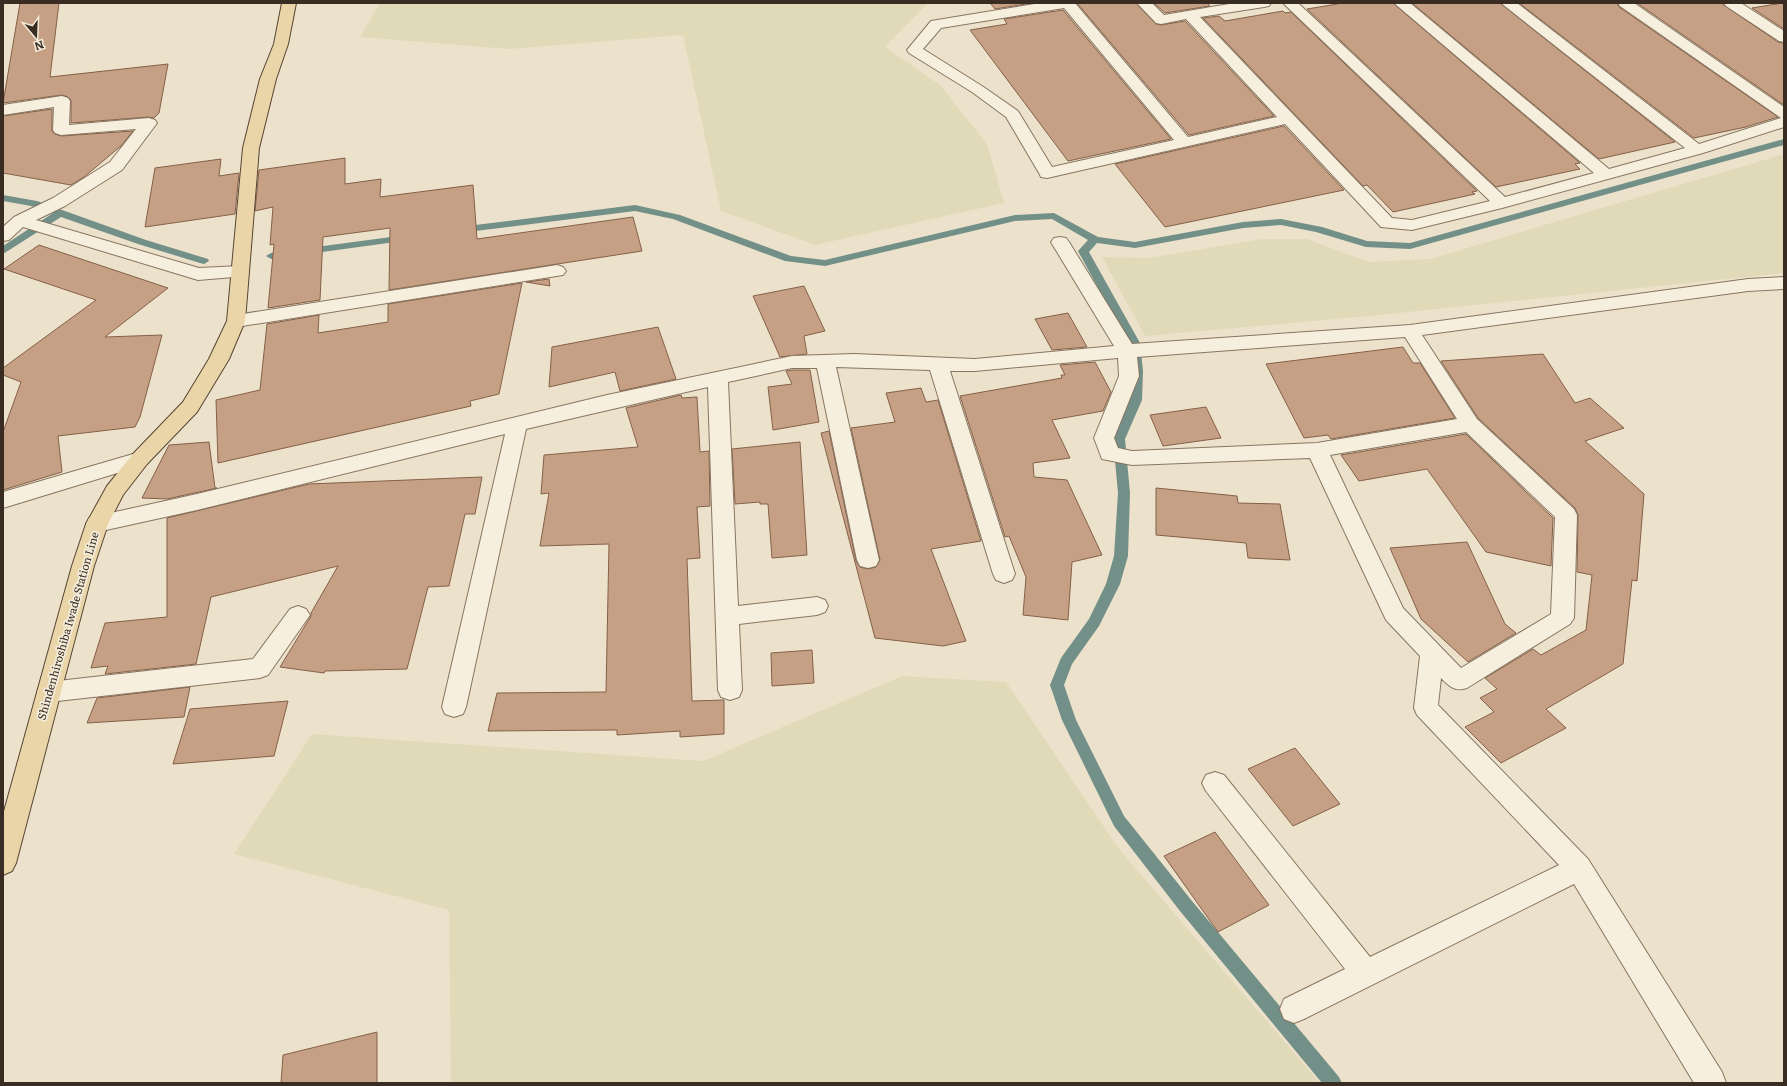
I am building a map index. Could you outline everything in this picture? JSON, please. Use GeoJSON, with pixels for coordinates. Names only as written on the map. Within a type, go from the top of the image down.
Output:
{"type":"FeatureCollection","features":[{"type":"Feature","properties":{"kind":"main road","name":"Shindenhiroshiba Iwade Station Line"},"geometry":{"type":"LineString","coordinates":[[3,863],[83,566],[97,524],[114,491],[140,459],[190,406],[219,360],[236,321],[251,148],[268,79],[281,44],[289,3]]}},
{"type":"Feature","properties":{"kind":"street"},"geometry":{"type":"LineString","coordinates":[[1184,142],[1068,3],[936,24],[914,50],[977,89],[1012,114],[1047,173],[1288,119]]}},
{"type":"Feature","properties":{"kind":"street"},"geometry":{"type":"LineString","coordinates":[[1144,3],[1161,20],[1189,14],[1264,3]]}},
{"type":"Feature","properties":{"kind":"street"},"geometry":{"type":"LineString","coordinates":[[1290,3],[1502,203]]}},
{"type":"Feature","properties":{"kind":"street"},"geometry":{"type":"LineString","coordinates":[[1401,3],[1606,175]]}},
{"type":"Feature","properties":{"kind":"street"},"geometry":{"type":"LineString","coordinates":[[1508,3],[1697,150]]}},
{"type":"Feature","properties":{"kind":"street"},"geometry":{"type":"LineString","coordinates":[[1625,3],[1784,114]]}},
{"type":"Feature","properties":{"kind":"street"},"geometry":{"type":"LineString","coordinates":[[1731,3],[1784,38]]}},
{"type":"Feature","properties":{"kind":"street"},"geometry":{"type":"LineString","coordinates":[[1189,14],[1387,223],[1412,225],[1502,203],[1697,150],[1784,122]]}},
{"type":"Feature","properties":{"kind":"street"},"geometry":{"type":"LineString","coordinates":[[3,110],[62,101],[61,130],[149,123],[116,166],[59,202],[20,221],[3,236]]}},
{"type":"Feature","properties":{"kind":"street"},"geometry":{"type":"LineString","coordinates":[[20,221],[198,274],[240,272]]}},
{"type":"Feature","properties":{"kind":"street"},"geometry":{"type":"LineString","coordinates":[[1060,242],[1127,351],[1129,376],[1104,438],[1109,454],[1132,458],[1317,450],[1470,424]]}},
{"type":"Feature","properties":{"kind":"street"},"geometry":{"type":"LineString","coordinates":[[236,321],[557,271]]}},
{"type":"Feature","properties":{"kind":"street"},"geometry":{"type":"LineString","coordinates":[[97,524],[517,425],[607,402],[792,362],[854,360],[975,365],[1127,351],[1410,331],[1748,285],[1784,283]]}},
{"type":"Feature","properties":{"kind":"street"},"geometry":{"type":"LineString","coordinates":[[1317,450],[1394,614],[1459,681],[1562,618],[1566,514],[1470,424],[1410,331]]}},
{"type":"Feature","properties":{"kind":"street"},"geometry":{"type":"LineString","coordinates":[[825,361],[868,560]]}},
{"type":"Feature","properties":{"kind":"street"},"geometry":{"type":"LineString","coordinates":[[938,364],[1004,574]]}},
{"type":"Feature","properties":{"kind":"street"},"geometry":{"type":"LineString","coordinates":[[718,377],[730,690]]}},
{"type":"Feature","properties":{"kind":"street"},"geometry":{"type":"LineString","coordinates":[[454,707],[517,425]]}},
{"type":"Feature","properties":{"kind":"street"},"geometry":{"type":"LineString","coordinates":[[3,500],[140,459]]}},
{"type":"Feature","properties":{"kind":"street"},"geometry":{"type":"LineString","coordinates":[[727,616],[817,606]]}},
{"type":"Feature","properties":{"kind":"street"},"geometry":{"type":"LineString","coordinates":[[49,692],[260,668],[298,615]]}},
{"type":"Feature","properties":{"kind":"street"},"geometry":{"type":"LineString","coordinates":[[1432,652],[1426,708],[1579,868],[1711,1083]]}},
{"type":"Feature","properties":{"kind":"street"},"geometry":{"type":"LineString","coordinates":[[1215,783],[1366,974]]}},
{"type":"Feature","properties":{"kind":"street"},"geometry":{"type":"LineString","coordinates":[[1294,1009],[1579,868]]}},
{"type":"Feature","properties":{"kind":"shaded area"},"geometry":{"type":"Polygon","coordinates":[[[380,3],[928,3],[885,47],[940,85],[987,144],[1004,203],[815,245],[721,211],[683,35],[509,49],[360,37],[380,3]]]}},
{"type":"Feature","properties":{"kind":"shaded area"},"geometry":{"type":"Polygon","coordinates":[[[1784,154],[1784,273],[1370,316],[1145,336],[1102,257],[1149,258],[1261,239],[1307,239],[1369,262],[1430,259],[1784,154]]]}},
{"type":"Feature","properties":{"kind":"shaded area"},"geometry":{"type":"Polygon","coordinates":[[[902,676],[1006,682],[1119,849],[1320,1083],[451,1083],[449,910],[234,854],[312,734],[703,761],[902,676]]]}},
{"type":"Feature","properties":{"kind":"building"},"geometry":{"type":"Polygon","coordinates":[[[20,3],[59,3],[50,77],[168,64],[159,113],[154,118],[149,117],[71,123],[71,100],[62,95],[3,103],[20,3]]]}},
{"type":"Feature","properties":{"kind":"building"},"geometry":{"type":"Polygon","coordinates":[[[990,3],[1032,3],[995,9],[990,3]]]}},
{"type":"Feature","properties":{"kind":"building"},"geometry":{"type":"Polygon","coordinates":[[[1077,3],[1136,3],[1156,24],[1161,25],[1185,21],[1274,116],[1189,135],[1077,3]]]}},
{"type":"Feature","properties":{"kind":"building"},"geometry":{"type":"Polygon","coordinates":[[[1154,3],[1207,3],[1210,6],[1165,13],[1154,3]]]}},
{"type":"Feature","properties":{"kind":"building"},"geometry":{"type":"Polygon","coordinates":[[[1343,3],[1393,3],[1580,163],[1575,164],[1580,169],[1496,187],[1307,9],[1343,3]]]}},
{"type":"Feature","properties":{"kind":"building"},"geometry":{"type":"Polygon","coordinates":[[[1412,3],[1500,3],[1675,142],[1599,159],[1412,3]]]}},
{"type":"Feature","properties":{"kind":"building"},"geometry":{"type":"Polygon","coordinates":[[[1519,3],[1617,3],[1619,7],[1778,117],[1746,127],[1694,138],[1519,3]]]}},
{"type":"Feature","properties":{"kind":"building"},"geometry":{"type":"Polygon","coordinates":[[[1637,3],[1721,3],[1778,42],[1784,43],[1784,105],[1637,3]]]}},
{"type":"Feature","properties":{"kind":"building"},"geometry":{"type":"Polygon","coordinates":[[[1784,3],[1784,29],[1752,8],[1784,3]]]}},
{"type":"Feature","properties":{"kind":"building"},"geometry":{"type":"Polygon","coordinates":[[[1063,10],[1171,139],[1068,161],[970,30],[1007,24],[1004,19],[1063,10]]]}},
{"type":"Feature","properties":{"kind":"building"},"geometry":{"type":"Polygon","coordinates":[[[1283,11],[1285,13],[1291,12],[1477,191],[1472,192],[1475,194],[1393,212],[1367,185],[1363,186],[1203,18],[1219,16],[1225,21],[1283,11]]]}},
{"type":"Feature","properties":{"kind":"building"},"geometry":{"type":"Polygon","coordinates":[[[52,109],[52,131],[61,136],[133,131],[121,146],[84,177],[71,185],[3,173],[3,116],[52,109]]]}},
{"type":"Feature","properties":{"kind":"building"},"geometry":{"type":"Polygon","coordinates":[[[1284,126],[1344,190],[1165,227],[1115,164],[1284,126]]]}},
{"type":"Feature","properties":{"kind":"building"},"geometry":{"type":"Polygon","coordinates":[[[345,158],[345,184],[381,179],[380,197],[473,185],[477,239],[633,217],[642,251],[389,290],[390,228],[323,237],[320,300],[268,308],[274,244],[270,245],[273,207],[255,211],[259,170],[345,158]]]}},
{"type":"Feature","properties":{"kind":"building"},"geometry":{"type":"Polygon","coordinates":[[[221,159],[219,176],[239,173],[235,214],[145,227],[155,168],[221,159]]]}},
{"type":"Feature","properties":{"kind":"building"},"geometry":{"type":"Polygon","coordinates":[[[39,245],[168,288],[105,337],[162,335],[140,417],[135,427],[58,436],[62,472],[3,490],[3,432],[21,382],[3,375],[3,368],[96,300],[4,269],[39,245]]]}},
{"type":"Feature","properties":{"kind":"building"},"geometry":{"type":"Polygon","coordinates":[[[549,279],[550,286],[526,282],[549,279]]]}},
{"type":"Feature","properties":{"kind":"building"},"geometry":{"type":"Polygon","coordinates":[[[522,283],[499,394],[470,401],[471,406],[218,463],[216,400],[260,390],[267,324],[319,315],[318,333],[388,322],[388,304],[522,283]]]}},
{"type":"Feature","properties":{"kind":"building"},"geometry":{"type":"Polygon","coordinates":[[[804,286],[825,331],[804,336],[807,354],[780,357],[753,296],[804,286]]]}},
{"type":"Feature","properties":{"kind":"building"},"geometry":{"type":"Polygon","coordinates":[[[1068,313],[1087,347],[1052,350],[1035,319],[1068,313]]]}},
{"type":"Feature","properties":{"kind":"building"},"geometry":{"type":"Polygon","coordinates":[[[658,327],[676,379],[620,391],[615,372],[549,387],[552,347],[658,327]]]}},
{"type":"Feature","properties":{"kind":"building"},"geometry":{"type":"Polygon","coordinates":[[[1403,347],[1413,363],[1420,363],[1455,418],[1331,439],[1328,435],[1304,438],[1266,364],[1403,347]]]}},
{"type":"Feature","properties":{"kind":"building"},"geometry":{"type":"Polygon","coordinates":[[[1543,354],[1575,403],[1590,398],[1624,428],[1585,441],[1644,494],[1637,581],[1632,580],[1623,664],[1546,709],[1566,728],[1501,763],[1465,727],[1494,712],[1480,698],[1497,689],[1485,678],[1533,649],[1541,655],[1586,630],[1592,575],[1577,572],[1578,515],[1575,508],[1478,418],[1441,361],[1543,354]]]}},
{"type":"Feature","properties":{"kind":"building"},"geometry":{"type":"Polygon","coordinates":[[[1095,362],[1111,392],[1103,411],[1052,420],[1070,458],[1033,463],[1034,477],[1067,480],[1102,555],[1072,562],[1068,620],[1023,615],[1026,577],[1009,536],[1005,537],[960,396],[1062,378],[1061,375],[1065,375],[1060,365],[1095,362]]]}},
{"type":"Feature","properties":{"kind":"building"},"geometry":{"type":"Polygon","coordinates":[[[810,370],[819,422],[773,430],[768,387],[792,384],[786,371],[810,370]]]}},
{"type":"Feature","properties":{"kind":"building"},"geometry":{"type":"Polygon","coordinates":[[[921,388],[926,402],[938,400],[981,541],[931,549],[966,641],[943,646],[875,638],[821,433],[829,431],[856,561],[860,567],[868,569],[876,567],[880,560],[851,428],[895,422],[886,393],[921,388]]]}},
{"type":"Feature","properties":{"kind":"building"},"geometry":{"type":"Polygon","coordinates":[[[681,395],[682,398],[697,397],[700,452],[709,451],[710,506],[697,507],[700,558],[687,559],[692,701],[724,700],[724,734],[680,737],[680,731],[617,735],[617,730],[488,731],[497,693],[606,692],[609,544],[540,546],[549,493],[541,494],[544,455],[638,447],[626,408],[681,395]]]}},
{"type":"Feature","properties":{"kind":"building"},"geometry":{"type":"Polygon","coordinates":[[[1206,407],[1221,438],[1163,446],[1150,415],[1206,407]]]}},
{"type":"Feature","properties":{"kind":"building"},"geometry":{"type":"Polygon","coordinates":[[[1466,434],[1553,518],[1551,566],[1486,552],[1427,469],[1359,481],[1341,455],[1466,434]]]}},
{"type":"Feature","properties":{"kind":"building"},"geometry":{"type":"Polygon","coordinates":[[[209,442],[215,488],[217,488],[167,499],[142,498],[169,445],[209,442]]]}},
{"type":"Feature","properties":{"kind":"building"},"geometry":{"type":"Polygon","coordinates":[[[800,442],[807,555],[772,558],[768,504],[760,504],[760,502],[735,504],[732,449],[800,442]]]}},
{"type":"Feature","properties":{"kind":"building"},"geometry":{"type":"Polygon","coordinates":[[[482,477],[475,514],[465,514],[449,586],[428,587],[407,669],[325,671],[324,673],[280,667],[311,616],[311,613],[338,566],[211,597],[196,664],[105,674],[108,666],[91,668],[105,623],[167,617],[167,518],[309,484],[482,477]]]}},
{"type":"Feature","properties":{"kind":"building"},"geometry":{"type":"Polygon","coordinates":[[[1156,488],[1237,496],[1238,503],[1280,504],[1290,560],[1248,558],[1246,543],[1156,535],[1156,488]]]}},
{"type":"Feature","properties":{"kind":"building"},"geometry":{"type":"Polygon","coordinates":[[[1467,542],[1505,624],[1516,633],[1468,662],[1421,619],[1390,548],[1467,542]]]}},
{"type":"Feature","properties":{"kind":"building"},"geometry":{"type":"Polygon","coordinates":[[[812,650],[814,683],[772,686],[771,653],[812,650]]]}},
{"type":"Feature","properties":{"kind":"building"},"geometry":{"type":"Polygon","coordinates":[[[190,687],[184,717],[87,723],[97,698],[190,687]]]}},
{"type":"Feature","properties":{"kind":"building"},"geometry":{"type":"Polygon","coordinates":[[[288,701],[274,756],[173,764],[190,709],[288,701]]]}},
{"type":"Feature","properties":{"kind":"building"},"geometry":{"type":"Polygon","coordinates":[[[1295,748],[1340,804],[1293,826],[1248,769],[1295,748]]]}},
{"type":"Feature","properties":{"kind":"building"},"geometry":{"type":"Polygon","coordinates":[[[1215,832],[1269,905],[1218,932],[1164,856],[1215,832]]]}},
{"type":"Feature","properties":{"kind":"building"},"geometry":{"type":"Polygon","coordinates":[[[377,1032],[377,1083],[281,1083],[283,1055],[377,1032]]]}},
{"type":"Feature","properties":{"kind":"waterway"},"geometry":{"type":"LineString","coordinates":[[1095,240],[1135,245],[1243,225],[1281,222],[1318,229],[1366,244],[1410,246],[1784,142]]}},
{"type":"Feature","properties":{"kind":"waterway"},"geometry":{"type":"LineString","coordinates":[[3,198],[33,203],[142,242],[204,261]]}},
{"type":"Feature","properties":{"kind":"waterway"},"geometry":{"type":"LineString","coordinates":[[459,230],[635,208],[676,217],[789,259],[825,263],[1015,218],[1054,216],[1095,240]]}},
{"type":"Feature","properties":{"kind":"waterway"},"geometry":{"type":"LineString","coordinates":[[3,251],[60,213]]}},
{"type":"Feature","properties":{"kind":"waterway"},"geometry":{"type":"LineString","coordinates":[[271,256],[406,238]]}},
{"type":"Feature","properties":{"kind":"waterway"},"geometry":{"type":"LineString","coordinates":[[1095,240],[1083,251],[1134,343],[1137,371],[1136,400],[1119,439],[1124,493],[1121,556],[1113,584],[1094,622],[1066,662],[1057,685],[1069,720],[1119,821],[1186,906],[1333,1083]]}}]}
